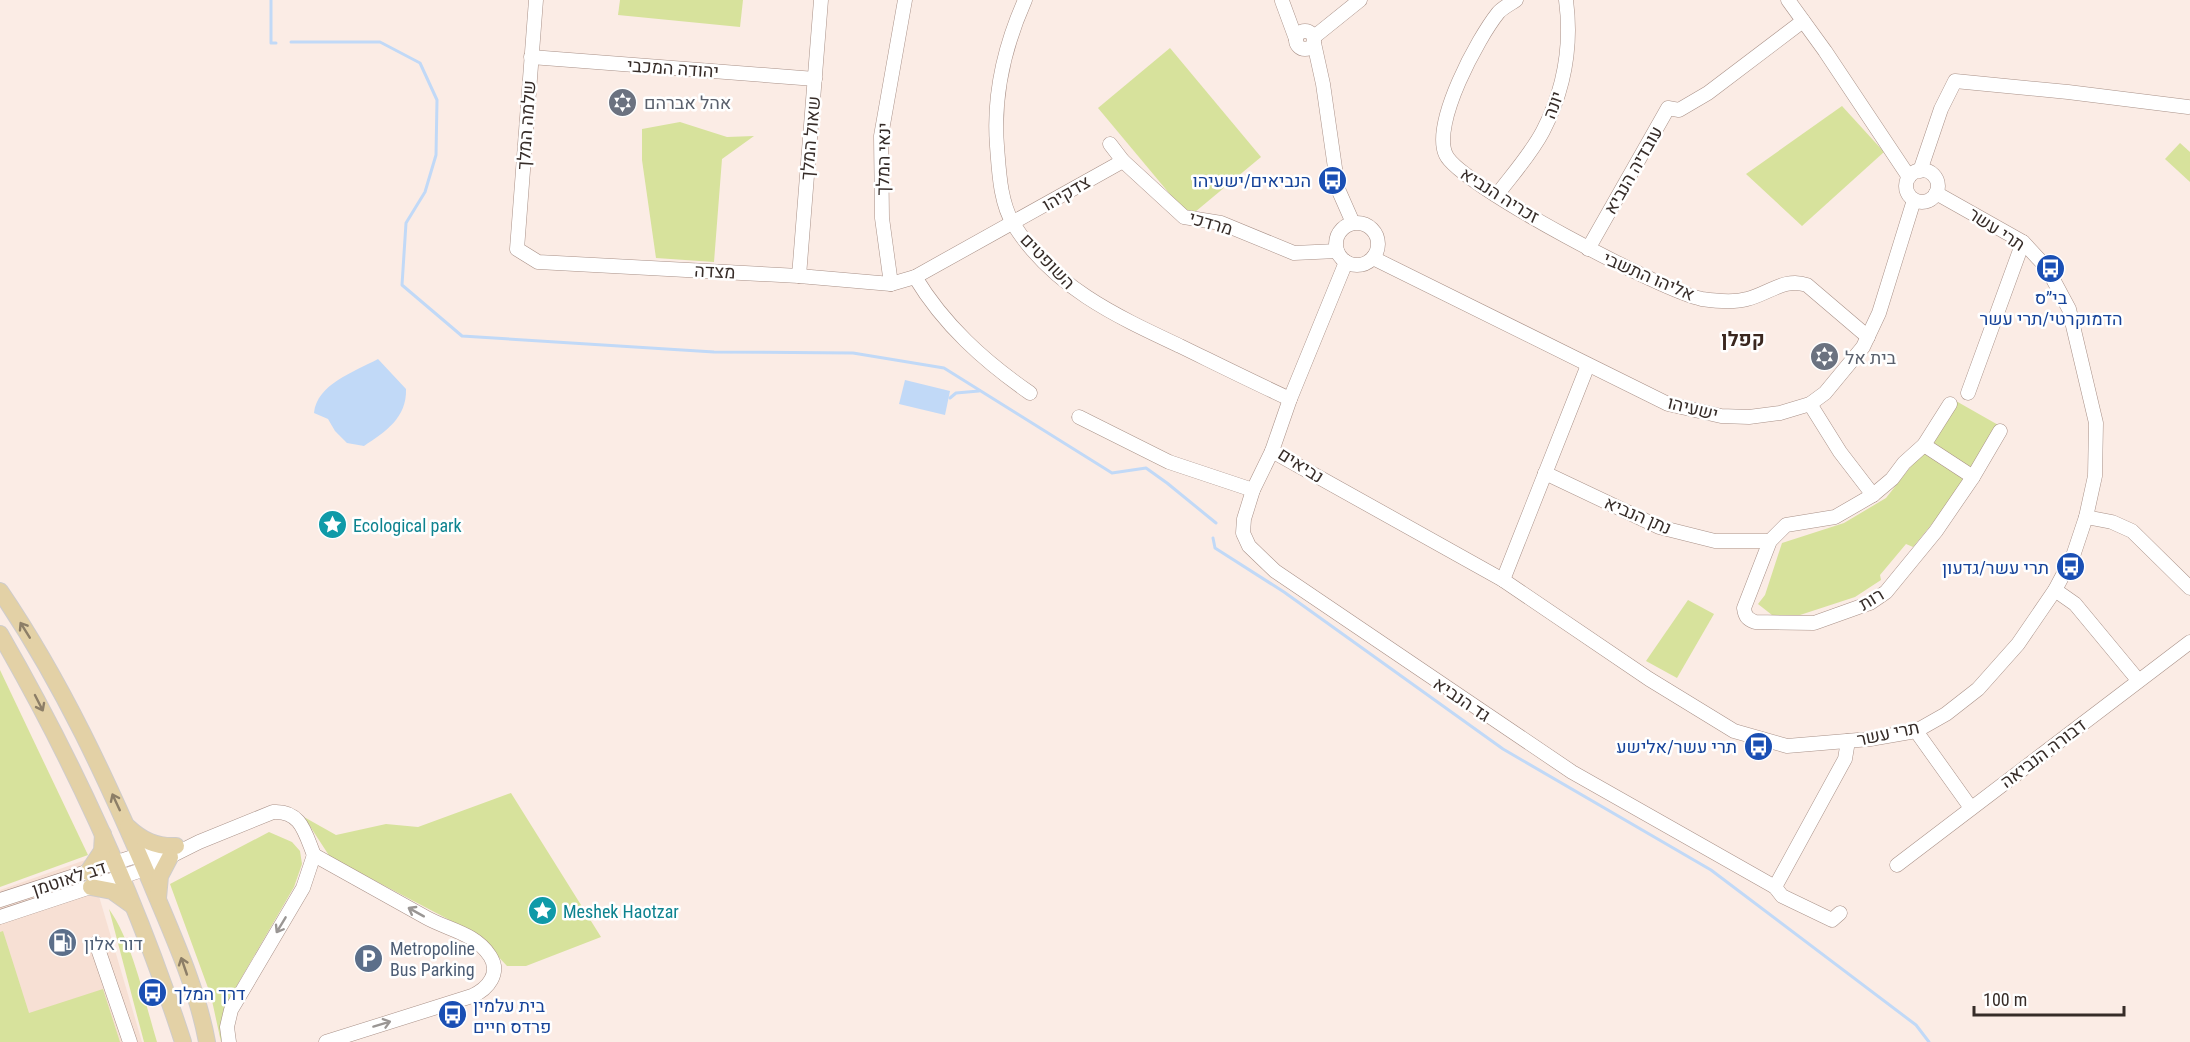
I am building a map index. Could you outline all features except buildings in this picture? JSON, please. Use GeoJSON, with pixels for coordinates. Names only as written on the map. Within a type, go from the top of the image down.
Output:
{"type":"FeatureCollection","features":[{"type":"Feature","properties":{"kind":"main road"},"geometry":{"type":"LineString","coordinates":[[0,591],[48,667],[87,740],[142,862],[181,957],[207,1042]]}},
{"type":"Feature","properties":{"kind":"main road"},"geometry":{"type":"LineString","coordinates":[[0,634],[30,687],[103,833],[137,912],[183,1042]]}},
{"type":"Feature","properties":{"kind":"main road"},"geometry":{"type":"LineString","coordinates":[[126,826],[149,842],[173,852],[159,880],[159,902]]}},
{"type":"Feature","properties":{"kind":"main road"},"geometry":{"type":"LineString","coordinates":[[103,833],[102,851],[89,879],[126,900],[137,912]]}},
{"type":"Feature","properties":{"kind":"street","name":"שלמה המלך"},"geometry":{"type":"LineString","coordinates":[[517,249],[536,0]]}},
{"type":"Feature","properties":{"kind":"street","name":"שאול המלך"},"geometry":{"type":"LineString","coordinates":[[799,276],[821,0]]}},
{"type":"Feature","properties":{"kind":"street","name":"ינאי המלך"},"geometry":{"type":"LineString","coordinates":[[891,284],[882,218],[881,136],[904,0]]}},
{"type":"Feature","properties":{"kind":"street","name":"השופטים"},"geometry":{"type":"LineString","coordinates":[[1025,0],[1002,67],[996,129],[1000,186],[1013,224],[1041,259],[1085,298],[1117,316],[1290,399]]}},
{"type":"Feature","properties":{"kind":"street"},"geometry":{"type":"LineString","coordinates":[[1282,0],[1307,40],[1323,84],[1338,189],[1353,223]]}},
{"type":"Feature","properties":{"kind":"street"},"geometry":{"type":"LineString","coordinates":[[1307,40],[1360,0]]}},
{"type":"Feature","properties":{"kind":"street","name":"זכריה הנביא"},"geometry":{"type":"LineString","coordinates":[[1516,0],[1500,11],[1470,56],[1451,101],[1442,141],[1445,154],[1460,172],[1588,249]]}},
{"type":"Feature","properties":{"kind":"street","name":"יונה"},"geometry":{"type":"LineString","coordinates":[[1497,195],[1542,132],[1557,100],[1567,61],[1569,25],[1566,0]]}},
{"type":"Feature","properties":{"kind":"street"},"geometry":{"type":"LineString","coordinates":[[1788,0],[1915,174]]}},
{"type":"Feature","properties":{"kind":"street","name":"עובדיה הנביא"},"geometry":{"type":"LineString","coordinates":[[1588,249],[1668,108],[1679,110],[1708,93],[1803,21]]}},
{"type":"Feature","properties":{"kind":"street","name":"יהודה המכבי"},"geometry":{"type":"LineString","coordinates":[[531,57],[815,79]]}},
{"type":"Feature","properties":{"kind":"street"},"geometry":{"type":"LineString","coordinates":[[1915,174],[1926,171],[1935,177],[1937,182],[1936,193],[1925,202],[1914,200],[1906,188],[1915,174],[1955,81],[2188,107]]}},
{"type":"Feature","properties":{"kind":"street","name":"מרדכי"},"geometry":{"type":"LineString","coordinates":[[1110,144],[1123,161],[1184,217],[1221,223],[1294,253],[1337,251]]}},
{"type":"Feature","properties":{"kind":"street","name":"צדקיהו"},"geometry":{"type":"LineString","coordinates":[[915,277],[1123,161]]}},
{"type":"Feature","properties":{"kind":"street","name":"תרי עשר"},"geometry":{"type":"LineString","coordinates":[[1503,580],[1649,679],[1734,731],[1787,746],[1848,741],[1916,731],[1946,714],[1978,689],[2018,644],[2055,590],[2073,556],[2086,518],[2095,476],[2096,423],[2069,309],[2047,268],[2023,242],[1936,193]]}},
{"type":"Feature","properties":{"kind":"street","name":"ישעיהו"},"geometry":{"type":"LineString","coordinates":[[1373,258],[1668,404],[1721,416],[1749,417],[1780,413],[1810,404],[1825,393],[1840,377],[1863,347],[1879,313],[1914,200]]}},
{"type":"Feature","properties":{"kind":"street"},"geometry":{"type":"LineString","coordinates":[[1353,223],[1369,226],[1377,236],[1378,243],[1373,258],[1362,265],[1346,262],[1337,251],[1336,239],[1339,232],[1353,223]]}},
{"type":"Feature","properties":{"kind":"street"},"geometry":{"type":"LineString","coordinates":[[1968,393],[2023,242]]}},
{"type":"Feature","properties":{"kind":"street","name":"מצדה"},"geometry":{"type":"LineString","coordinates":[[517,249],[538,262],[799,276],[891,284],[915,277]]}},
{"type":"Feature","properties":{"kind":"street","name":"אליהו התשבי"},"geometry":{"type":"LineString","coordinates":[[1588,249],[1658,282],[1700,298],[1745,300],[1769,292],[1788,282],[1797,281],[1807,285],[1868,337]]}},
{"type":"Feature","properties":{"kind":"street","name":"נביאים"},"geometry":{"type":"LineString","coordinates":[[1346,262],[1290,399],[1272,451],[1503,580]]}},
{"type":"Feature","properties":{"kind":"street"},"geometry":{"type":"LineString","coordinates":[[915,277],[930,302],[962,338],[995,368],[1030,393]]}},
{"type":"Feature","properties":{"kind":"street"},"geometry":{"type":"LineString","coordinates":[[1503,580],[1588,365]]}},
{"type":"Feature","properties":{"kind":"street"},"geometry":{"type":"LineString","coordinates":[[1810,404],[1840,452],[1873,495]]}},
{"type":"Feature","properties":{"kind":"street"},"geometry":{"type":"LineString","coordinates":[[1770,541],[1786,525],[1835,517],[1873,495],[1892,479],[1904,463],[1924,445],[1950,404]]}},
{"type":"Feature","properties":{"kind":"street"},"geometry":{"type":"LineString","coordinates":[[1079,417],[1169,462],[1253,490]]}},
{"type":"Feature","properties":{"kind":"street","name":"רות"},"geometry":{"type":"LineString","coordinates":[[1770,541],[1744,608],[1744,614],[1749,620],[1814,623],[1870,603],[1886,592],[1936,531],[1973,477],[2000,431]]}},
{"type":"Feature","properties":{"kind":"street"},"geometry":{"type":"LineString","coordinates":[[1924,445],[1973,477]]}},
{"type":"Feature","properties":{"kind":"street","name":"גד הנביא"},"geometry":{"type":"LineString","coordinates":[[1272,451],[1253,490],[1243,533],[1249,546],[1275,571],[1572,772],[1774,887]]}},
{"type":"Feature","properties":{"kind":"street","name":"נתן הנביא"},"geometry":{"type":"LineString","coordinates":[[1545,473],[1659,527],[1715,541],[1770,541]]}},
{"type":"Feature","properties":{"kind":"street"},"geometry":{"type":"LineString","coordinates":[[2086,518],[2112,522],[2132,531],[2190,588]]}},
{"type":"Feature","properties":{"kind":"street"},"geometry":{"type":"LineString","coordinates":[[2055,590],[2075,604],[2138,680]]}},
{"type":"Feature","properties":{"kind":"street","name":"דבורה הנביאה"},"geometry":{"type":"LineString","coordinates":[[1897,865],[2190,642]]}},
{"type":"Feature","properties":{"kind":"street"},"geometry":{"type":"LineString","coordinates":[[1916,731],[1971,808]]}},
{"type":"Feature","properties":{"kind":"street"},"geometry":{"type":"LineString","coordinates":[[1840,913],[1832,920],[1782,896],[1774,887],[1845,759],[1848,741]]}},
{"type":"Feature","properties":{"kind":"street","name":"דב לאוטמן"},"geometry":{"type":"LineString","coordinates":[[0,900],[119,870],[199,842],[262,815],[283,811],[293,815],[300,822],[314,855]]}},
{"type":"Feature","properties":{"kind":"street"},"geometry":{"type":"LineString","coordinates":[[229,1042],[226,1027],[231,1010],[303,888],[314,855],[431,920],[469,936],[491,958],[494,970],[488,986],[472,996],[326,1042]]}},
{"type":"Feature","properties":{"kind":"street"},"geometry":{"type":"LineString","coordinates":[[308,874],[329,863]]}},
{"type":"Feature","properties":{"kind":"street","name":"דב לאוטמן"},"geometry":{"type":"LineString","coordinates":[[0,917],[89,879]]}},
{"type":"Feature","properties":{"kind":"street"},"geometry":{"type":"LineString","coordinates":[[96,943],[130,1042]]}},
{"type":"Feature","properties":{"kind":"shaded area"},"geometry":{"type":"Polygon","coordinates":[[[88,859],[142,1042],[0,1042],[0,890],[88,859]]]}},
{"type":"Feature","properties":{"kind":"green space"},"geometry":{"type":"Polygon","coordinates":[[[620,0],[743,0],[740,27],[618,15],[620,0]]]}},
{"type":"Feature","properties":{"kind":"green space"},"geometry":{"type":"Polygon","coordinates":[[[1170,48],[1261,157],[1189,217],[1098,108],[1170,48]]]}},
{"type":"Feature","properties":{"kind":"green space"},"geometry":{"type":"Polygon","coordinates":[[[1842,106],[1884,152],[1802,226],[1746,174],[1842,106]]]}},
{"type":"Feature","properties":{"kind":"green space"},"geometry":{"type":"Polygon","coordinates":[[[680,122],[727,137],[754,136],[722,159],[714,262],[656,258],[642,160],[642,129],[680,122]]]}},
{"type":"Feature","properties":{"kind":"green space"},"geometry":{"type":"Polygon","coordinates":[[[2180,143],[2190,152],[2190,182],[2165,159],[2180,143]]]}},
{"type":"Feature","properties":{"kind":"green space"},"geometry":{"type":"Polygon","coordinates":[[[1956,401],[2000,426],[1959,491],[1913,547],[1906,544],[1880,575],[1881,580],[1855,597],[1800,615],[1772,615],[1758,604],[1765,595],[1782,543],[1844,523],[1886,498],[1924,450],[1956,401]]]}},
{"type":"Feature","properties":{"kind":"green space"},"geometry":{"type":"Polygon","coordinates":[[[1688,600],[1714,614],[1677,678],[1646,661],[1688,600]]]}},
{"type":"Feature","properties":{"kind":"green space"},"geometry":{"type":"Polygon","coordinates":[[[0,670],[88,855],[0,887],[0,670]]]}},
{"type":"Feature","properties":{"kind":"green space"},"geometry":{"type":"Polygon","coordinates":[[[511,793],[601,937],[526,966],[507,966],[478,935],[330,857],[304,817],[336,835],[386,824],[418,827],[511,793]]]}},
{"type":"Feature","properties":{"kind":"green space"},"geometry":{"type":"Polygon","coordinates":[[[269,832],[292,842],[300,851],[302,864],[294,887],[232,994],[223,1016],[221,1042],[211,996],[170,884],[269,832]]]}},
{"type":"Feature","properties":{"kind":"green space"},"geometry":{"type":"Polygon","coordinates":[[[109,909],[118,923],[132,956],[157,1042],[144,1042],[109,909]]]}},
{"type":"Feature","properties":{"kind":"green space"},"geometry":{"type":"Polygon","coordinates":[[[3,931],[29,1013],[103,989],[120,1042],[0,1042],[0,932],[3,931]]]}},
{"type":"Feature","properties":{"kind":"water"},"geometry":{"type":"Polygon","coordinates":[[[378,359],[406,389],[403,408],[387,429],[364,446],[347,443],[335,431],[328,419],[314,413],[317,403],[322,394],[338,380],[378,359]]]}},
{"type":"Feature","properties":{"kind":"water"},"geometry":{"type":"Polygon","coordinates":[[[905,380],[950,391],[945,415],[899,404],[905,380]]]}},
{"type":"Feature","properties":{"kind":"waterway"},"geometry":{"type":"LineString","coordinates":[[271,0],[271,43],[276,43]]}},
{"type":"Feature","properties":{"kind":"waterway"},"geometry":{"type":"LineString","coordinates":[[291,42],[380,42],[420,63],[437,100],[436,155],[425,192],[406,223],[402,285],[462,336],[714,352],[853,353],[944,368],[1112,473],[1146,468],[1216,523]]}},
{"type":"Feature","properties":{"kind":"waterway"},"geometry":{"type":"LineString","coordinates":[[950,398],[956,393],[979,391]]}},
{"type":"Feature","properties":{"kind":"waterway"},"geometry":{"type":"LineString","coordinates":[[1213,538],[1215,548],[1284,592],[1503,749],[1711,870],[1916,1025],[1929,1042]]}},
{"type":"Feature","properties":{"kind":"place","name":"אהל אברהם"},"geometry":{"type":"Point","coordinates":[623,102]}},
{"type":"Feature","properties":{"kind":"place","name":"הנביאים/ישעיהו"},"geometry":{"type":"Point","coordinates":[1332,180]}},
{"type":"Feature","properties":{"kind":"place","name":"בי״ס הדמוקרטי/תרי עשר"},"geometry":{"type":"Point","coordinates":[2051,268]}},
{"type":"Feature","properties":{"kind":"place","name":"בית אל"},"geometry":{"type":"Point","coordinates":[1824,357]}},
{"type":"Feature","properties":{"kind":"place","name":"Ecological park"},"geometry":{"type":"Point","coordinates":[332,525]}},
{"type":"Feature","properties":{"kind":"place","name":"תרי עשר/גדעון"},"geometry":{"type":"Point","coordinates":[2070,567]}},
{"type":"Feature","properties":{"kind":"place","name":"תרי עשר/אלישע"},"geometry":{"type":"Point","coordinates":[1758,746]}},
{"type":"Feature","properties":{"kind":"place","name":"Meshek Haotzar"},"geometry":{"type":"Point","coordinates":[542,911]}},
{"type":"Feature","properties":{"kind":"place","name":"דור אלון"},"geometry":{"type":"Point","coordinates":[63,943]}},
{"type":"Feature","properties":{"kind":"place","name":"Metropoline Bus Parking"},"geometry":{"type":"Point","coordinates":[369,958]}},
{"type":"Feature","properties":{"kind":"place","name":"דרך המלך"},"geometry":{"type":"Point","coordinates":[153,993]}},
{"type":"Feature","properties":{"kind":"place","name":"בית עלמין פרדס חיים"},"geometry":{"type":"Point","coordinates":[452,1015]}},
{"type":"Feature","properties":{"kind":"district","name":"קפלן"},"geometry":{"type":"Point","coordinates":[1743,339]}}]}
